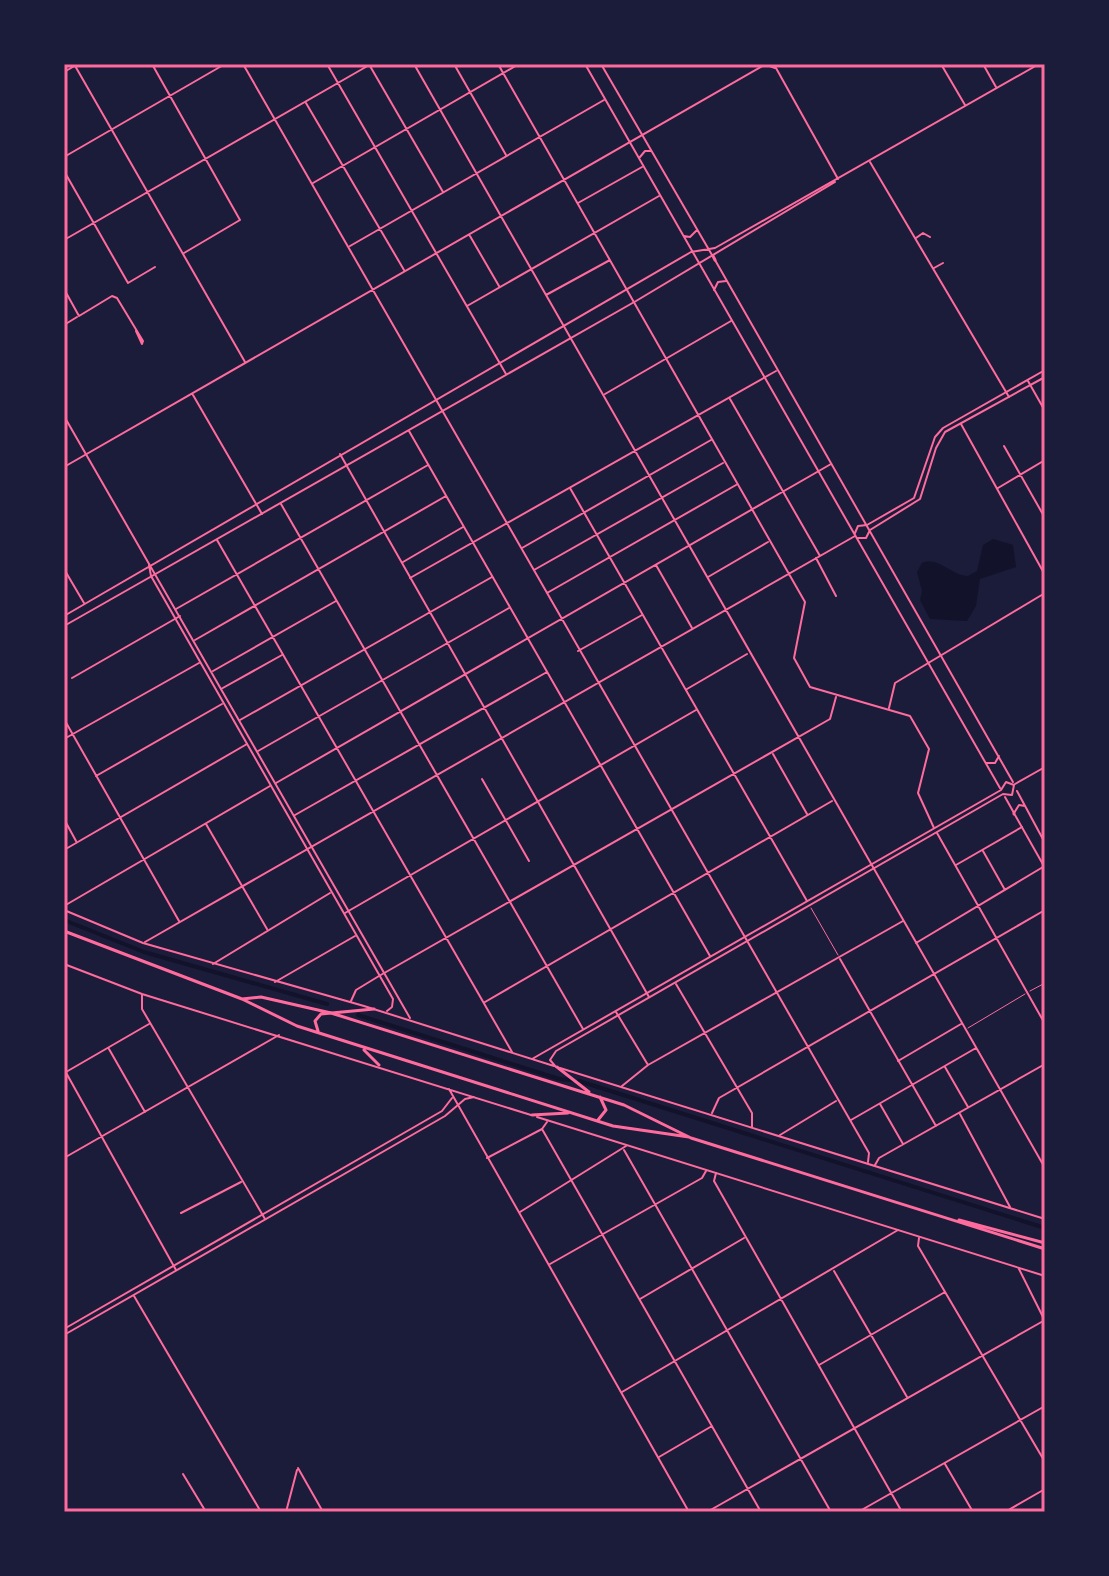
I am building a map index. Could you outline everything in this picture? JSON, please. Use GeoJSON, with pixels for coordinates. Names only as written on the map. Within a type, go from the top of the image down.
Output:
{"type":"FeatureCollection","features":[{"type":"Feature","properties":{"kind":"highway"},"geometry":{"type":"LineString","coordinates":[[64,931],[242,999],[297,1026],[629,1130],[691,1138],[1045,1249]]}},
{"type":"Feature","properties":{"kind":"highway"},"geometry":{"type":"LineString","coordinates":[[242,999],[261,997],[331,1013],[600,1097],[643,1113],[691,1138]]}},
{"type":"Feature","properties":{"kind":"highway"},"geometry":{"type":"LineString","coordinates":[[319,1033],[315,1021],[321,1014],[374,1009]]}},
{"type":"Feature","properties":{"kind":"highway"},"geometry":{"type":"LineString","coordinates":[[362,1047],[379,1065]]}},
{"type":"Feature","properties":{"kind":"highway"},"geometry":{"type":"LineString","coordinates":[[557,1067],[592,1095]]}},
{"type":"Feature","properties":{"kind":"highway"},"geometry":{"type":"LineString","coordinates":[[598,1120],[606,1110],[600,1097]]}},
{"type":"Feature","properties":{"kind":"highway"},"geometry":{"type":"LineString","coordinates":[[532,1115],[574,1113]]}},
{"type":"Feature","properties":{"kind":"highway"},"geometry":{"type":"LineString","coordinates":[[951,1219],[1045,1243]]}},
{"type":"Feature","properties":{"kind":"street"},"geometry":{"type":"LineString","coordinates":[[152,64],[240,220],[183,254]]}},
{"type":"Feature","properties":{"kind":"street"},"geometry":{"type":"LineString","coordinates":[[64,157],[225,64]]}},
{"type":"Feature","properties":{"kind":"street"},"geometry":{"type":"LineString","coordinates":[[243,64],[869,1153],[867,1163]]}},
{"type":"Feature","properties":{"kind":"street"},"geometry":{"type":"LineString","coordinates":[[327,64],[506,374]]}},
{"type":"Feature","properties":{"kind":"street"},"geometry":{"type":"LineString","coordinates":[[64,240],[370,64],[443,192]]}},
{"type":"Feature","properties":{"kind":"street"},"geometry":{"type":"LineString","coordinates":[[414,64],[1045,1168]]}},
{"type":"Feature","properties":{"kind":"street"},"geometry":{"type":"LineString","coordinates":[[454,64],[507,156]]}},
{"type":"Feature","properties":{"kind":"street"},"geometry":{"type":"LineString","coordinates":[[498,64],[636,301],[806,605],[794,658],[810,687],[910,716],[927,742],[929,754],[918,793],[935,830],[1045,1024]]}},
{"type":"Feature","properties":{"kind":"street"},"geometry":{"type":"LineString","coordinates":[[312,183],[519,64]]}},
{"type":"Feature","properties":{"kind":"street"},"geometry":{"type":"LineString","coordinates":[[585,64],[1044,867],[916,943]]}},
{"type":"Feature","properties":{"kind":"street"},"geometry":{"type":"LineString","coordinates":[[601,64],[999,755],[1045,843]]}},
{"type":"Feature","properties":{"kind":"street"},"geometry":{"type":"LineString","coordinates":[[776,68],[778,64]]}},
{"type":"Feature","properties":{"kind":"street"},"geometry":{"type":"LineString","coordinates":[[941,64],[965,106]]}},
{"type":"Feature","properties":{"kind":"street"},"geometry":{"type":"LineString","coordinates":[[983,64],[997,88]]}},
{"type":"Feature","properties":{"kind":"street"},"geometry":{"type":"LineString","coordinates":[[1027,64],[1030,69]]}},
{"type":"Feature","properties":{"kind":"street"},"geometry":{"type":"LineString","coordinates":[[64,616],[691,252],[709,249],[837,180],[1039,64]]}},
{"type":"Feature","properties":{"kind":"street"},"geometry":{"type":"LineString","coordinates":[[64,72],[76,65],[246,363]]}},
{"type":"Feature","properties":{"kind":"street"},"geometry":{"type":"LineString","coordinates":[[64,467],[764,65],[776,68],[837,180]]}},
{"type":"Feature","properties":{"kind":"street"},"geometry":{"type":"LineString","coordinates":[[348,246],[605,100]]}},
{"type":"Feature","properties":{"kind":"street"},"geometry":{"type":"LineString","coordinates":[[305,102],[405,272]]}},
{"type":"Feature","properties":{"kind":"street"},"geometry":{"type":"LineString","coordinates":[[640,160],[645,151],[652,151]]}},
{"type":"Feature","properties":{"kind":"street"},"geometry":{"type":"LineString","coordinates":[[870,161],[1009,397]]}},
{"type":"Feature","properties":{"kind":"street"},"geometry":{"type":"LineString","coordinates":[[578,203],[643,166]]}},
{"type":"Feature","properties":{"kind":"street"},"geometry":{"type":"LineString","coordinates":[[64,171],[128,283],[155,267]]}},
{"type":"Feature","properties":{"kind":"street"},"geometry":{"type":"LineString","coordinates":[[64,626],[714,258],[837,180]]}},
{"type":"Feature","properties":{"kind":"street"},"geometry":{"type":"LineString","coordinates":[[467,306],[660,195]]}},
{"type":"Feature","properties":{"kind":"street"},"geometry":{"type":"LineString","coordinates":[[683,236],[694,235],[697,228]]}},
{"type":"Feature","properties":{"kind":"street"},"geometry":{"type":"LineString","coordinates":[[915,238],[923,233],[930,237]]}},
{"type":"Feature","properties":{"kind":"street"},"geometry":{"type":"LineString","coordinates":[[469,235],[499,287]]}},
{"type":"Feature","properties":{"kind":"street"},"geometry":{"type":"LineString","coordinates":[[546,295],[611,260]]}},
{"type":"Feature","properties":{"kind":"street"},"geometry":{"type":"LineString","coordinates":[[933,269],[943,263]]}},
{"type":"Feature","properties":{"kind":"street"},"geometry":{"type":"LineString","coordinates":[[714,290],[718,282],[728,282]]}},
{"type":"Feature","properties":{"kind":"street"},"geometry":{"type":"LineString","coordinates":[[64,289],[79,316]]}},
{"type":"Feature","properties":{"kind":"street"},"geometry":{"type":"LineString","coordinates":[[64,325],[112,296],[136,331]]}},
{"type":"Feature","properties":{"kind":"street"},"geometry":{"type":"LineString","coordinates":[[603,395],[732,320]]}},
{"type":"Feature","properties":{"kind":"street"},"geometry":{"type":"LineString","coordinates":[[410,578],[777,370]]}},
{"type":"Feature","properties":{"kind":"street"},"geometry":{"type":"LineString","coordinates":[[856,536],[858,526],[867,525],[914,498],[935,437],[1045,370]]}},
{"type":"Feature","properties":{"kind":"street"},"geometry":{"type":"LineString","coordinates":[[143,943],[818,557],[856,536],[866,538],[870,530],[920,499],[941,437],[960,421],[1045,377]]}},
{"type":"Feature","properties":{"kind":"street"},"geometry":{"type":"LineString","coordinates":[[1028,380],[1045,411]]}},
{"type":"Feature","properties":{"kind":"street"},"geometry":{"type":"LineString","coordinates":[[192,394],[262,514]]}},
{"type":"Feature","properties":{"kind":"street"},"geometry":{"type":"LineString","coordinates":[[729,398],[783,491],[836,596]]}},
{"type":"Feature","properties":{"kind":"street"},"geometry":{"type":"LineString","coordinates":[[64,416],[382,975],[394,1004],[385,1013]]}},
{"type":"Feature","properties":{"kind":"street"},"geometry":{"type":"LineString","coordinates":[[960,421],[1045,575]]}},
{"type":"Feature","properties":{"kind":"street"},"geometry":{"type":"LineString","coordinates":[[409,430],[712,959]]}},
{"type":"Feature","properties":{"kind":"street"},"geometry":{"type":"LineString","coordinates":[[520,550],[712,439]]}},
{"type":"Feature","properties":{"kind":"street"},"geometry":{"type":"LineString","coordinates":[[1004,446],[1045,518]]}},
{"type":"Feature","properties":{"kind":"street"},"geometry":{"type":"LineString","coordinates":[[340,454],[648,996]]}},
{"type":"Feature","properties":{"kind":"street"},"geometry":{"type":"LineString","coordinates":[[997,488],[1045,460]]}},
{"type":"Feature","properties":{"kind":"street"},"geometry":{"type":"LineString","coordinates":[[533,571],[724,462]]}},
{"type":"Feature","properties":{"kind":"street"},"geometry":{"type":"LineString","coordinates":[[64,908],[143,858],[402,713],[831,464]]}},
{"type":"Feature","properties":{"kind":"street"},"geometry":{"type":"LineString","coordinates":[[171,612],[429,465]]}},
{"type":"Feature","properties":{"kind":"street"},"geometry":{"type":"LineString","coordinates":[[546,594],[738,485]]}},
{"type":"Feature","properties":{"kind":"street"},"geometry":{"type":"LineString","coordinates":[[570,488],[808,904]]}},
{"type":"Feature","properties":{"kind":"street"},"geometry":{"type":"LineString","coordinates":[[194,641],[447,496]]}},
{"type":"Feature","properties":{"kind":"street"},"geometry":{"type":"LineString","coordinates":[[280,503],[585,1032]]}},
{"type":"Feature","properties":{"kind":"street"},"geometry":{"type":"LineString","coordinates":[[402,563],[464,526]]}},
{"type":"Feature","properties":{"kind":"street"},"geometry":{"type":"LineString","coordinates":[[217,540],[512,1053]]}},
{"type":"Feature","properties":{"kind":"street"},"geometry":{"type":"LineString","coordinates":[[707,577],[770,541]]}},
{"type":"Feature","properties":{"kind":"street"},"geometry":{"type":"LineString","coordinates":[[149,564],[151,576],[331,892],[412,1021]]}},
{"type":"Feature","properties":{"kind":"street"},"geometry":{"type":"LineString","coordinates":[[656,565],[693,629]]}},
{"type":"Feature","properties":{"kind":"street"},"geometry":{"type":"LineString","coordinates":[[64,569],[85,604]]}},
{"type":"Feature","properties":{"kind":"street"},"geometry":{"type":"LineString","coordinates":[[240,721],[493,576]]}},
{"type":"Feature","properties":{"kind":"street"},"geometry":{"type":"LineString","coordinates":[[888,710],[895,683],[940,653],[1045,593]]}},
{"type":"Feature","properties":{"kind":"street"},"geometry":{"type":"LineString","coordinates":[[212,672],[336,600]]}},
{"type":"Feature","properties":{"kind":"street"},"geometry":{"type":"LineString","coordinates":[[257,752],[510,607]]}},
{"type":"Feature","properties":{"kind":"street"},"geometry":{"type":"LineString","coordinates":[[578,651],[643,615]]}},
{"type":"Feature","properties":{"kind":"street"},"geometry":{"type":"LineString","coordinates":[[72,678],[180,616]]}},
{"type":"Feature","properties":{"kind":"street"},"geometry":{"type":"LineString","coordinates":[[686,690],[748,653]]}},
{"type":"Feature","properties":{"kind":"street"},"geometry":{"type":"LineString","coordinates":[[217,691],[283,655]]}},
{"type":"Feature","properties":{"kind":"street"},"geometry":{"type":"LineString","coordinates":[[64,739],[200,662]]}},
{"type":"Feature","properties":{"kind":"street"},"geometry":{"type":"LineString","coordinates":[[294,816],[548,672]]}},
{"type":"Feature","properties":{"kind":"street"},"geometry":{"type":"LineString","coordinates":[[350,1002],[356,990],[830,719],[837,696]]}},
{"type":"Feature","properties":{"kind":"street"},"geometry":{"type":"LineString","coordinates":[[96,776],[224,703]]}},
{"type":"Feature","properties":{"kind":"street"},"geometry":{"type":"LineString","coordinates":[[346,913],[697,710]]}},
{"type":"Feature","properties":{"kind":"street"},"geometry":{"type":"LineString","coordinates":[[64,719],[179,922]]}},
{"type":"Feature","properties":{"kind":"street"},"geometry":{"type":"LineString","coordinates":[[64,850],[251,742]]}},
{"type":"Feature","properties":{"kind":"street"},"geometry":{"type":"LineString","coordinates":[[772,752],[808,816]]}},
{"type":"Feature","properties":{"kind":"street"},"geometry":{"type":"LineString","coordinates":[[985,762],[995,763],[999,755]]}},
{"type":"Feature","properties":{"kind":"street"},"geometry":{"type":"LineString","coordinates":[[1002,792],[1012,795],[1014,785],[1045,767]]}},
{"type":"Feature","properties":{"kind":"street"},"geometry":{"type":"LineString","coordinates":[[482,779],[529,861]]}},
{"type":"Feature","properties":{"kind":"street"},"geometry":{"type":"LineString","coordinates":[[532,1059],[617,1014],[1002,792],[1006,782],[1014,785]]}},
{"type":"Feature","properties":{"kind":"street"},"geometry":{"type":"LineString","coordinates":[[483,1003],[833,801]]}},
{"type":"Feature","properties":{"kind":"street"},"geometry":{"type":"LineString","coordinates":[[1014,813],[1019,805],[1025,806]]}},
{"type":"Feature","properties":{"kind":"street"},"geometry":{"type":"LineString","coordinates":[[64,819],[77,842]]}},
{"type":"Feature","properties":{"kind":"street"},"geometry":{"type":"LineString","coordinates":[[206,823],[268,929]]}},
{"type":"Feature","properties":{"kind":"street"},"geometry":{"type":"LineString","coordinates":[[955,866],[1022,827]]}},
{"type":"Feature","properties":{"kind":"street"},"geometry":{"type":"LineString","coordinates":[[982,850],[1005,890]]}},
{"type":"Feature","properties":{"kind":"street"},"geometry":{"type":"LineString","coordinates":[[213,964],[331,892]]}},
{"type":"Feature","properties":{"kind":"street"},"geometry":{"type":"LineString","coordinates":[[64,908],[143,943],[374,1009],[1045,1219]]}},
{"type":"Feature","properties":{"kind":"street"},"geometry":{"type":"LineString","coordinates":[[712,1114],[719,1098],[1045,910]]}},
{"type":"Feature","properties":{"kind":"street"},"geometry":{"type":"LineString","coordinates":[[622,1086],[648,1065],[903,921]]}},
{"type":"Feature","properties":{"kind":"street"},"geometry":{"type":"LineString","coordinates":[[275,982],[356,935]]}},
{"type":"Feature","properties":{"kind":"street"},"geometry":{"type":"LineString","coordinates":[[839,958],[936,1126]]}},
{"type":"Feature","properties":{"kind":"street"},"geometry":{"type":"LineString","coordinates":[[64,964],[142,994],[379,1065],[1045,1276]]}},
{"type":"Feature","properties":{"kind":"street"},"geometry":{"type":"LineString","coordinates":[[674,981],[752,1113],[752,1127]]}},
{"type":"Feature","properties":{"kind":"street"},"geometry":{"type":"LineString","coordinates":[[142,994],[142,1009],[265,1220]]}},
{"type":"Feature","properties":{"kind":"street"},"geometry":{"type":"LineString","coordinates":[[617,1014],[648,1065]]}},
{"type":"Feature","properties":{"kind":"street"},"geometry":{"type":"LineString","coordinates":[[150,1023],[65,1071],[176,1270]]}},
{"type":"Feature","properties":{"kind":"street"},"geometry":{"type":"LineString","coordinates":[[898,1061],[962,1024]]}},
{"type":"Feature","properties":{"kind":"street"},"geometry":{"type":"LineString","coordinates":[[557,1067],[551,1063],[551,1056],[585,1032]]}},
{"type":"Feature","properties":{"kind":"street"},"geometry":{"type":"LineString","coordinates":[[64,1158],[279,1035]]}},
{"type":"Feature","properties":{"kind":"street"},"geometry":{"type":"LineString","coordinates":[[108,1048],[145,1112]]}},
{"type":"Feature","properties":{"kind":"street"},"geometry":{"type":"LineString","coordinates":[[850,1121],[976,1048]]}},
{"type":"Feature","properties":{"kind":"street"},"geometry":{"type":"LineString","coordinates":[[874,1166],[879,1158],[1045,1064]]}},
{"type":"Feature","properties":{"kind":"street"},"geometry":{"type":"LineString","coordinates":[[944,1066],[969,1108]]}},
{"type":"Feature","properties":{"kind":"street"},"geometry":{"type":"LineString","coordinates":[[449,1088],[689,1512]]}},
{"type":"Feature","properties":{"kind":"street"},"geometry":{"type":"LineString","coordinates":[[64,1329],[442,1111],[451,1104],[452,1097]]}},
{"type":"Feature","properties":{"kind":"street"},"geometry":{"type":"LineString","coordinates":[[64,1335],[458,1107],[465,1099],[477,1097]]}},
{"type":"Feature","properties":{"kind":"street"},"geometry":{"type":"LineString","coordinates":[[778,1136],[837,1100]]}},
{"type":"Feature","properties":{"kind":"street"},"geometry":{"type":"LineString","coordinates":[[880,1103],[904,1145]]}},
{"type":"Feature","properties":{"kind":"street"},"geometry":{"type":"LineString","coordinates":[[959,1113],[1010,1207]]}},
{"type":"Feature","properties":{"kind":"street"},"geometry":{"type":"LineString","coordinates":[[487,1158],[542,1129],[548,1120]]}},
{"type":"Feature","properties":{"kind":"street"},"geometry":{"type":"LineString","coordinates":[[542,1129],[761,1512]]}},
{"type":"Feature","properties":{"kind":"street"},"geometry":{"type":"LineString","coordinates":[[519,1212],[624,1150],[626,1145]]}},
{"type":"Feature","properties":{"kind":"street"},"geometry":{"type":"LineString","coordinates":[[624,1150],[831,1512]]}},
{"type":"Feature","properties":{"kind":"street"},"geometry":{"type":"LineString","coordinates":[[550,1264],[702,1178],[707,1170]]}},
{"type":"Feature","properties":{"kind":"street"},"geometry":{"type":"LineString","coordinates":[[716,1173],[714,1181],[745,1238],[902,1512]]}},
{"type":"Feature","properties":{"kind":"street"},"geometry":{"type":"LineString","coordinates":[[181,1213],[243,1181]]}},
{"type":"Feature","properties":{"kind":"street"},"geometry":{"type":"LineString","coordinates":[[621,1393],[898,1230]]}},
{"type":"Feature","properties":{"kind":"street"},"geometry":{"type":"LineString","coordinates":[[919,1237],[918,1246],[1045,1462]]}},
{"type":"Feature","properties":{"kind":"street"},"geometry":{"type":"LineString","coordinates":[[640,1299],[745,1238]]}},
{"type":"Feature","properties":{"kind":"street"},"geometry":{"type":"LineString","coordinates":[[707,1512],[1045,1320],[1019,1269]]}},
{"type":"Feature","properties":{"kind":"street"},"geometry":{"type":"LineString","coordinates":[[834,1270],[908,1399]]}},
{"type":"Feature","properties":{"kind":"street"},"geometry":{"type":"LineString","coordinates":[[818,1366],[945,1292]]}},
{"type":"Feature","properties":{"kind":"street"},"geometry":{"type":"LineString","coordinates":[[133,1295],[261,1512]]}},
{"type":"Feature","properties":{"kind":"street"},"geometry":{"type":"LineString","coordinates":[[858,1512],[1045,1406]]}},
{"type":"Feature","properties":{"kind":"street"},"geometry":{"type":"LineString","coordinates":[[658,1457],[712,1426]]}},
{"type":"Feature","properties":{"kind":"street"},"geometry":{"type":"LineString","coordinates":[[944,1463],[973,1512]]}},
{"type":"Feature","properties":{"kind":"street"},"geometry":{"type":"LineString","coordinates":[[286,1512],[298,1468],[323,1512]]}},
{"type":"Feature","properties":{"kind":"street"},"geometry":{"type":"LineString","coordinates":[[183,1474],[206,1512]]}},
{"type":"Feature","properties":{"kind":"street"},"geometry":{"type":"LineString","coordinates":[[1005,1512],[1045,1489]]}},
{"type":"Feature","properties":{"kind":"lane"},"geometry":{"type":"LineString","coordinates":[[808,904],[839,958]]}},
{"type":"Feature","properties":{"kind":"lane"},"geometry":{"type":"LineString","coordinates":[[965,1029],[1045,983]]}},
{"type":"Feature","properties":{"kind":"shaded area"},"geometry":{"type":"Polygon","coordinates":[[[993,539],[1013,545],[1016,567],[980,579],[976,606],[967,621],[930,619],[920,600],[922,591],[917,572],[922,563],[934,562],[968,576],[977,571],[983,545],[993,539]]]}},
{"type":"Feature","properties":{"kind":"waterway"},"geometry":{"type":"LineString","coordinates":[[64,920],[144,952],[327,1004]]}},
{"type":"Feature","properties":{"kind":"waterway"},"geometry":{"type":"LineString","coordinates":[[358,1015],[559,1079],[572,1080]]}},
{"type":"Feature","properties":{"kind":"waterway"},"geometry":{"type":"LineString","coordinates":[[579,1081],[1045,1228]]}}]}
